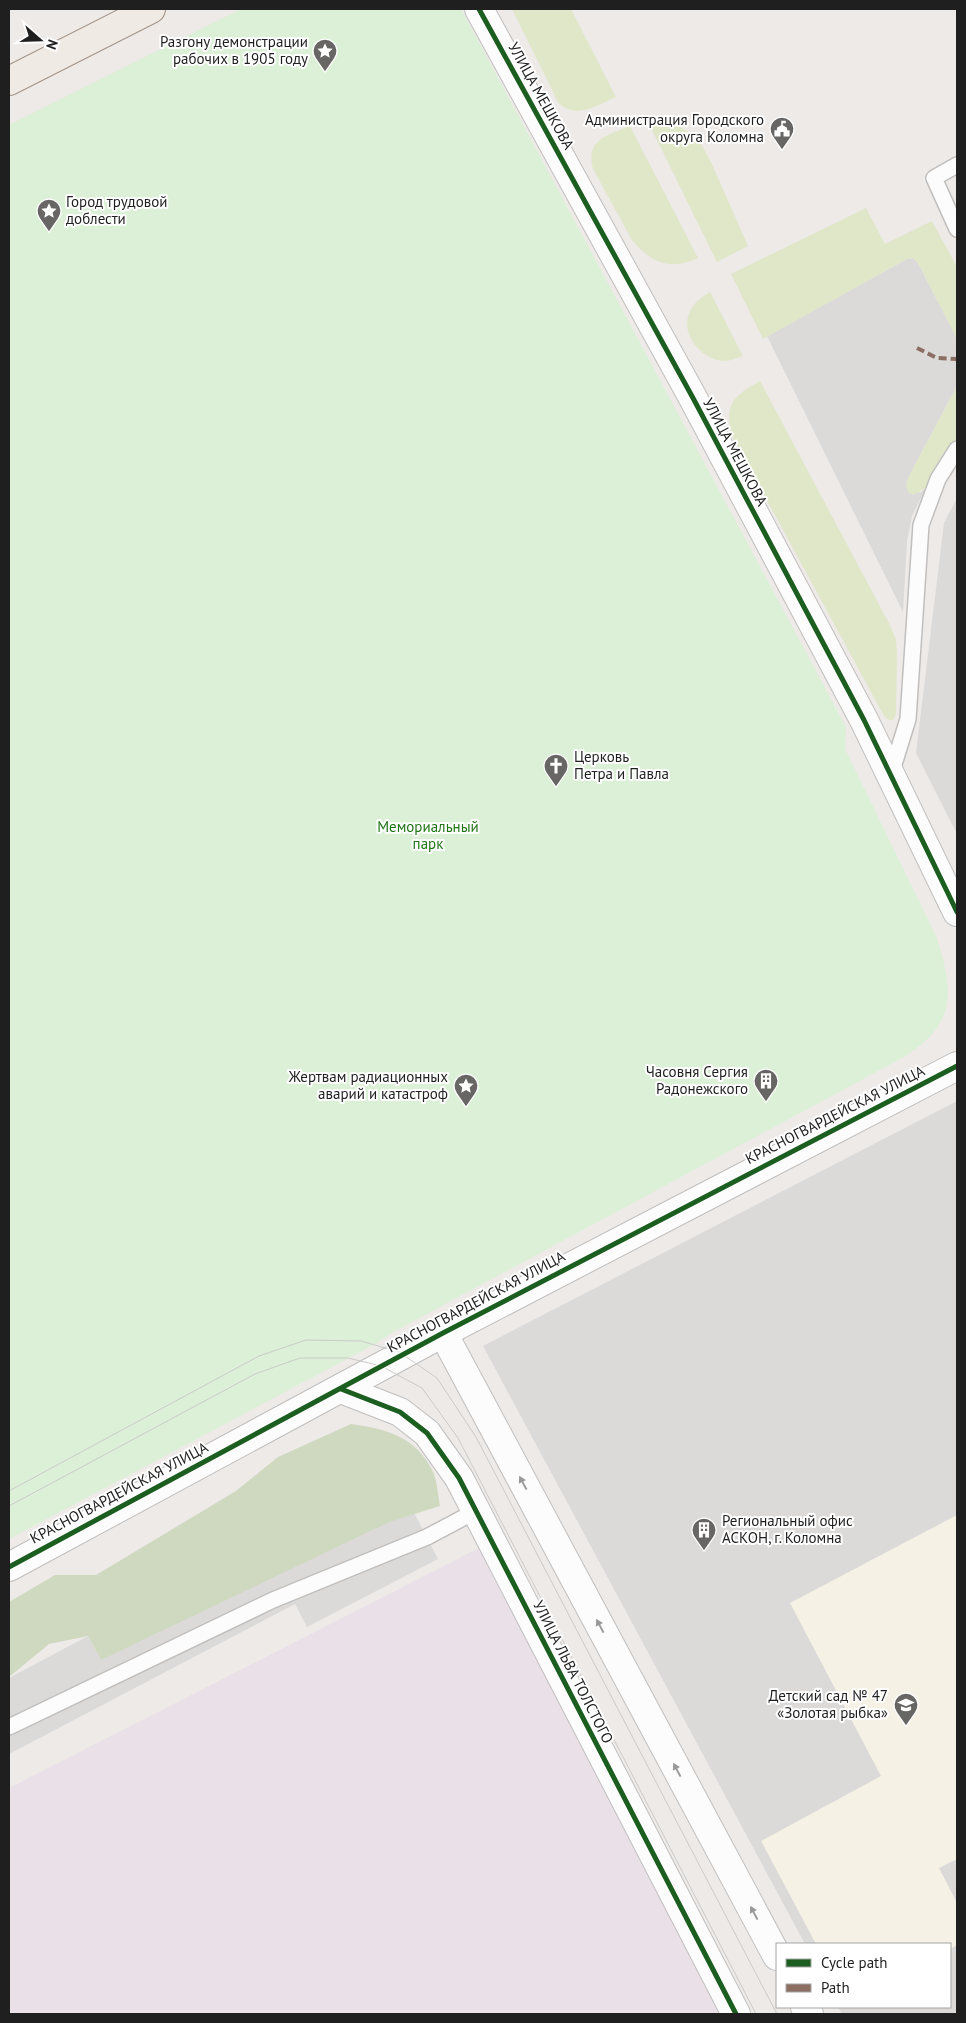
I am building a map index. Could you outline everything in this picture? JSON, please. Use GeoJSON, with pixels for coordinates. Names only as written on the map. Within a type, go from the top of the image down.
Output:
{"type":"FeatureCollection","features":[{"type":"Feature","properties":{"kind":"main road"},"geometry":{"type":"LineString","coordinates":[[9,80],[151,9]]}},
{"type":"Feature","properties":{"kind":"street","name":"УЛИЦА МЕШКОВА"},"geometry":{"type":"LineString","coordinates":[[479,9],[692,398],[891,776],[957,912]]}},
{"type":"Feature","properties":{"kind":"street","name":"КРАСНОГВАРДЕЙСКАЯ УЛИЦА"},"geometry":{"type":"LineString","coordinates":[[9,1566],[443,1333],[957,1066]]}},
{"type":"Feature","properties":{"kind":"street"},"geometry":{"type":"LineString","coordinates":[[443,1333],[776,1954]]}},
{"type":"Feature","properties":{"kind":"street","name":"УЛИЦА ЛЬВА ТОЛСТОГО"},"geometry":{"type":"LineString","coordinates":[[341,1389],[400,1412],[428,1433],[459,1478],[736,2014]]}},
{"type":"Feature","properties":{"kind":"lane"},"geometry":{"type":"LineString","coordinates":[[957,165],[934,178],[957,229]]}},
{"type":"Feature","properties":{"kind":"lane"},"geometry":{"type":"LineString","coordinates":[[891,776],[908,719],[921,525],[938,479],[957,449]]}},
{"type":"Feature","properties":{"kind":"lane"},"geometry":{"type":"LineString","coordinates":[[9,1727],[273,1600],[427,1537],[476,1511]]}},
{"type":"Feature","properties":{"kind":"shaded area"},"geometry":{"type":"Polygon","coordinates":[[[913,258],[918,263],[957,339],[957,386],[908,478],[920,493],[926,488],[912,516],[907,541],[903,612],[767,336],[907,259],[913,258]]]}},
{"type":"Feature","properties":{"kind":"shaded area"},"geometry":{"type":"Polygon","coordinates":[[[957,498],[957,834],[916,753],[944,523],[957,498]]]}},
{"type":"Feature","properties":{"kind":"shaded area"},"geometry":{"type":"Polygon","coordinates":[[[957,1101],[957,2014],[842,2014],[839,2008],[951,2008],[951,1943],[804,1943],[483,1346],[957,1101]]]}},
{"type":"Feature","properties":{"kind":"shaded area"},"geometry":{"type":"Polygon","coordinates":[[[407,1499],[438,1559],[307,1627],[295,1604],[9,1754],[9,1678],[88,1636],[101,1660],[407,1499]]]}},
{"type":"Feature","properties":{"kind":"shaded area","name":"Детский сад № 47 «Золотая рыбка»"},"geometry":{"type":"Polygon","coordinates":[[[957,1515],[957,1859],[939,1868],[957,1903],[957,1945],[951,1948],[951,1943],[815,1943],[761,1841],[881,1776],[790,1603],[957,1515]]]}},
{"type":"Feature","properties":{"kind":"shaded area"},"geometry":{"type":"Polygon","coordinates":[[[481,1547],[719,2014],[9,2014],[9,1788],[481,1547]]]}},
{"type":"Feature","properties":{"kind":"green space","name":"Мемориальный парк"},"geometry":{"type":"Polygon","coordinates":[[[241,9],[461,9],[846,727],[845,749],[936,936],[946,973],[947,1005],[942,1019],[934,1032],[921,1045],[904,1057],[395,1331],[375,1344],[9,1539],[9,125],[241,9]]]}},
{"type":"Feature","properties":{"kind":"green space"},"geometry":{"type":"Polygon","coordinates":[[[512,9],[571,9],[616,97],[586,110],[579,111],[565,108],[558,102],[512,9]]]}},
{"type":"Feature","properties":{"kind":"green space"},"geometry":{"type":"Polygon","coordinates":[[[667,118],[698,139],[711,162],[748,246],[717,262],[649,124],[658,119],[667,118]]]}},
{"type":"Feature","properties":{"kind":"green space"},"geometry":{"type":"Polygon","coordinates":[[[630,126],[698,258],[679,264],[670,264],[654,259],[646,254],[632,240],[593,169],[591,159],[595,145],[607,136],[630,126]]]}},
{"type":"Feature","properties":{"kind":"green space"},"geometry":{"type":"Polygon","coordinates":[[[866,208],[885,244],[932,221],[957,267],[957,339],[918,263],[913,258],[907,259],[763,339],[731,274],[866,208]]]}},
{"type":"Feature","properties":{"kind":"green space"},"geometry":{"type":"Polygon","coordinates":[[[710,292],[743,356],[726,361],[715,359],[700,351],[694,344],[687,328],[687,319],[694,305],[710,292]]]}},
{"type":"Feature","properties":{"kind":"green space"},"geometry":{"type":"Polygon","coordinates":[[[760,381],[891,627],[896,640],[897,653],[896,714],[893,720],[889,720],[884,716],[732,436],[729,416],[733,402],[743,391],[760,381]]]}},
{"type":"Feature","properties":{"kind":"green space"},"geometry":{"type":"Polygon","coordinates":[[[957,386],[957,438],[926,488],[913,495],[908,492],[906,485],[908,478],[957,386]]]}},
{"type":"Feature","properties":{"kind":"green space"},"geometry":{"type":"Polygon","coordinates":[[[351,1424],[399,1436],[418,1450],[433,1472],[440,1506],[389,1522],[101,1660],[88,1636],[49,1644],[9,1677],[9,1602],[55,1575],[96,1575],[236,1491],[278,1457],[351,1424]]]}},
{"type":"Feature","properties":{"kind":"tram line"},"geometry":{"type":"LineString","coordinates":[[9,1491],[259,1356],[306,1340],[361,1341],[399,1352],[437,1378],[476,1437],[777,2014]]}},
{"type":"Feature","properties":{"kind":"tram line"},"geometry":{"type":"LineString","coordinates":[[9,1506],[255,1374],[300,1358],[348,1358],[381,1366],[422,1388],[458,1438],[756,2014]]}},
{"type":"Feature","properties":{"kind":"marked path"},"geometry":{"type":"LineString","coordinates":[[917,348],[937,358],[957,359]]}},
{"type":"Feature","properties":{"kind":"cycle path"},"geometry":{"type":"LineString","coordinates":[[479,9],[693,398],[864,720],[957,912]]}},
{"type":"Feature","properties":{"kind":"cycle path"},"geometry":{"type":"LineString","coordinates":[[9,1567],[443,1333],[957,1066]]}},
{"type":"Feature","properties":{"kind":"cycle path"},"geometry":{"type":"LineString","coordinates":[[341,1389],[400,1412],[427,1433],[459,1478],[736,2014]]}},
{"type":"Feature","properties":{"kind":"place","name":"Разгону демонстрации рабочих в 1905 году"},"geometry":{"type":"Point","coordinates":[325,72]}},
{"type":"Feature","properties":{"kind":"place","name":"Администрация Городского округа Коломна"},"geometry":{"type":"Point","coordinates":[782,150]}},
{"type":"Feature","properties":{"kind":"place","name":"Город трудовой доблести"},"geometry":{"type":"Point","coordinates":[49,232]}},
{"type":"Feature","properties":{"kind":"place","name":"Церковь Петра и Павла"},"geometry":{"type":"Point","coordinates":[556,787]}},
{"type":"Feature","properties":{"kind":"place","name":"Часовня Сергия Радонежского"},"geometry":{"type":"Point","coordinates":[766,1102]}},
{"type":"Feature","properties":{"kind":"place","name":"Жертвам радиационных аварий и катастроф"},"geometry":{"type":"Point","coordinates":[466,1107]}},
{"type":"Feature","properties":{"kind":"place","name":"Региональный офис АСКОН, г. Коломна"},"geometry":{"type":"Point","coordinates":[704,1551]}},
{"type":"Feature","properties":{"kind":"place","name":"Детский сад № 47 «Золотая рыбка»"},"geometry":{"type":"Point","coordinates":[906,1726]}}]}
